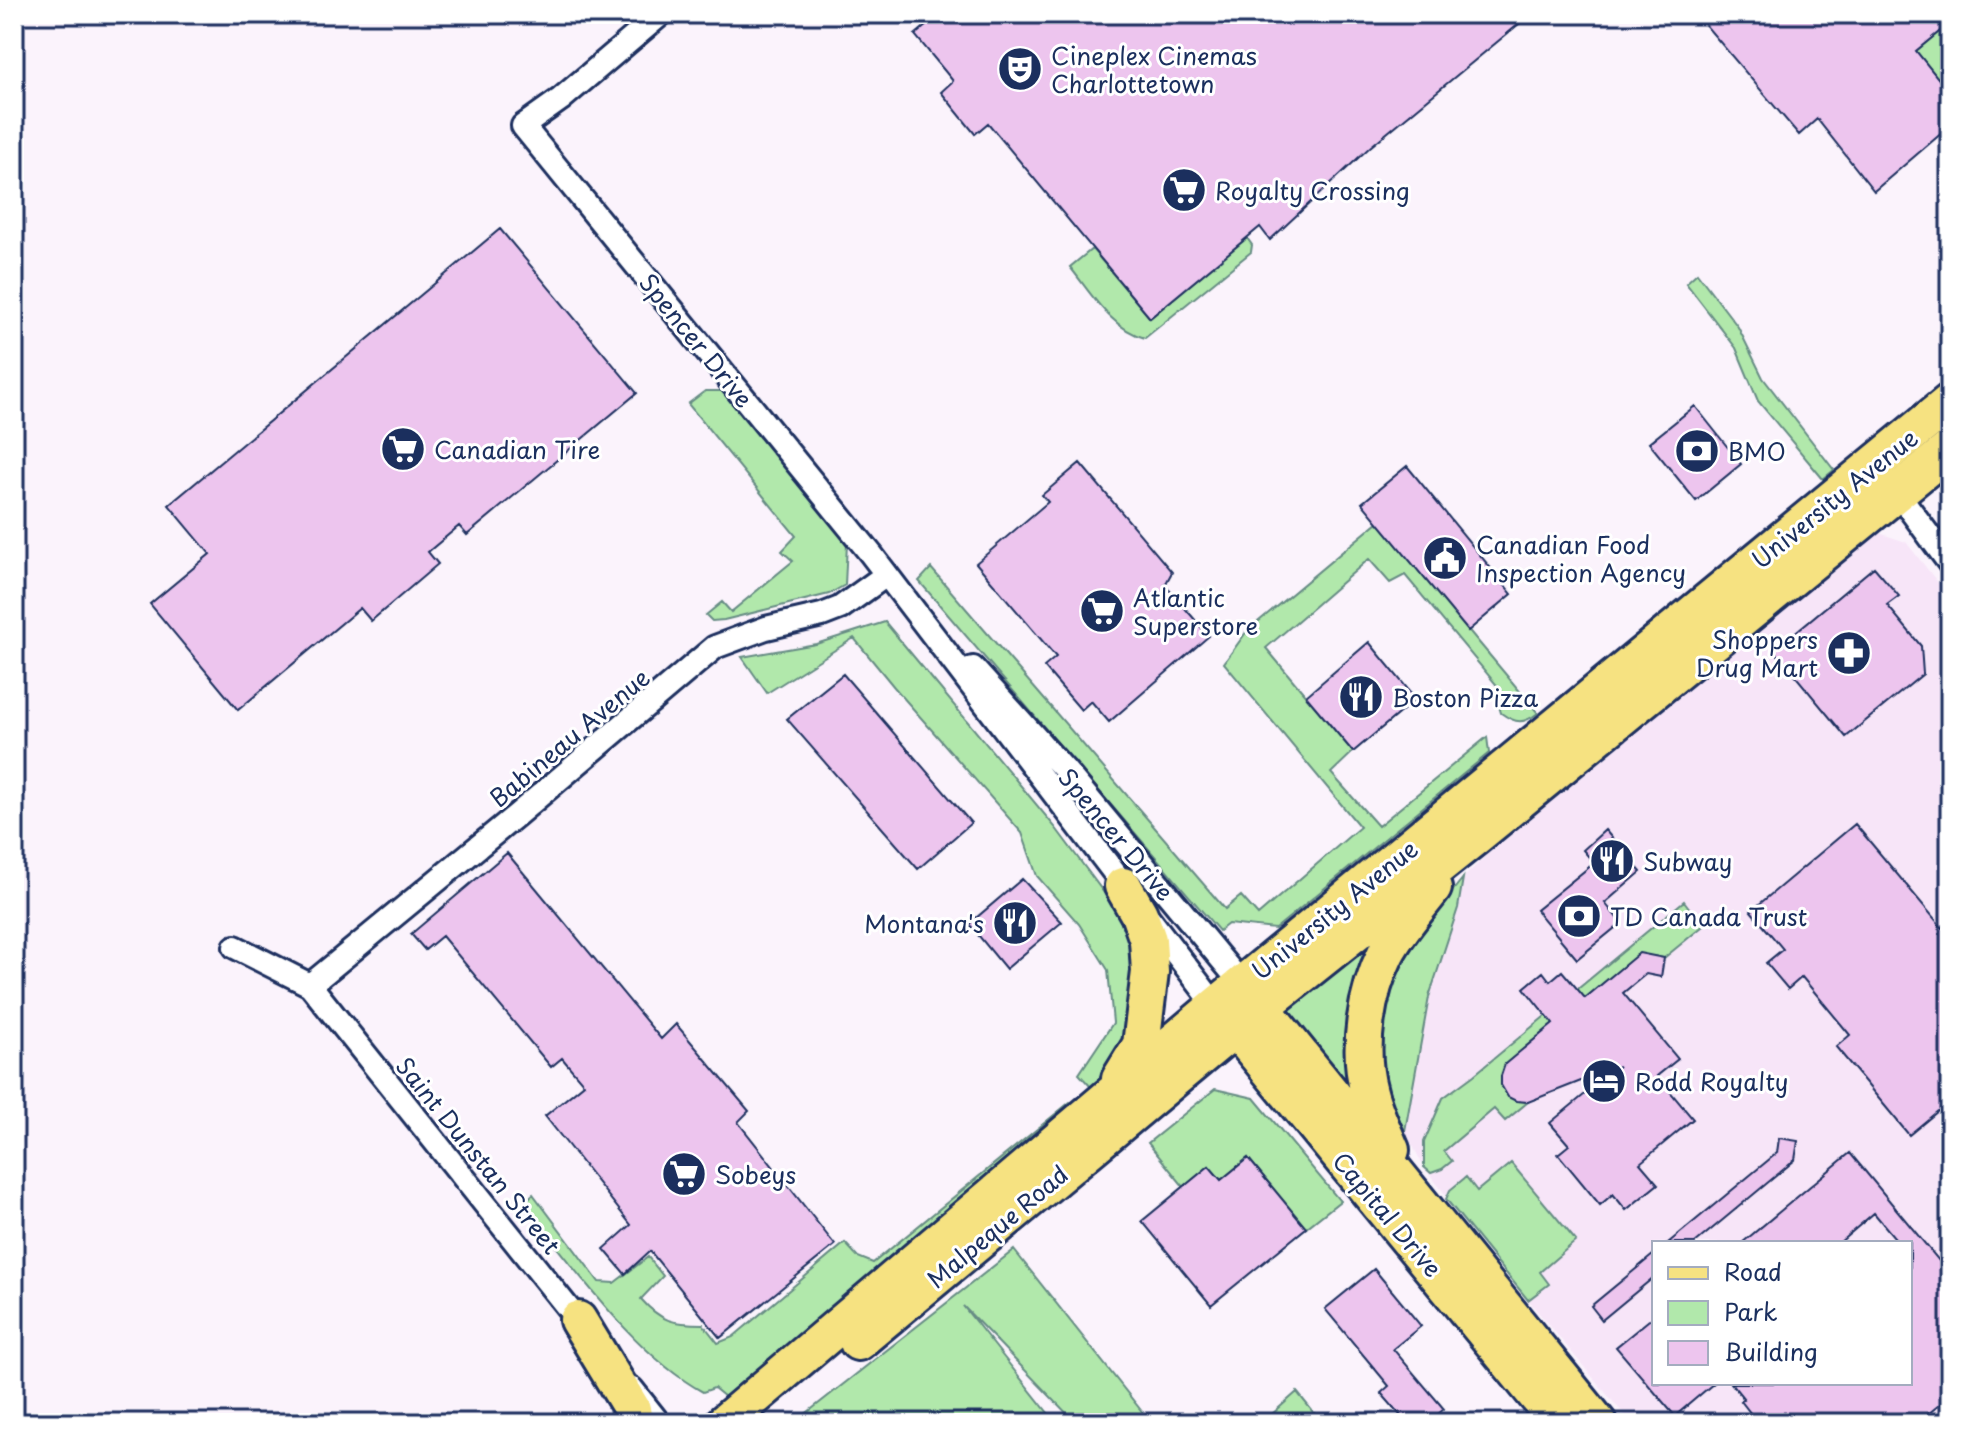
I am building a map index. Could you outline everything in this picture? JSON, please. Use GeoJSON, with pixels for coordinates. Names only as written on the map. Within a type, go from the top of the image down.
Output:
{"type":"FeatureCollection","features":[{"type":"Feature","properties":{"kind":"main road","name":"University Avenue"},"geometry":{"type":"LineString","coordinates":[[1238,1006],[1617,677],[1950,402]]}},
{"type":"Feature","properties":{"kind":"main road","name":"University Avenue"},"geometry":{"type":"LineString","coordinates":[[724,1423],[1061,1138],[1238,1006],[1475,837],[1950,449]]}},
{"type":"Feature","properties":{"kind":"main road"},"geometry":{"type":"LineString","coordinates":[[1403,1181],[1369,1092],[1365,1073],[1364,1038],[1372,990],[1386,953],[1408,919],[1475,837]]}},
{"type":"Feature","properties":{"kind":"main road"},"geometry":{"type":"LineString","coordinates":[[1061,1138],[1112,1088],[1129,1068],[1141,1045],[1150,972],[1148,940],[1139,914],[1123,886]]}},
{"type":"Feature","properties":{"kind":"main road","name":"Capital Drive"},"geometry":{"type":"LineString","coordinates":[[1238,1006],[1403,1181],[1598,1423]]}},
{"type":"Feature","properties":{"kind":"main road","name":"Capital Drive"},"geometry":{"type":"LineString","coordinates":[[1238,1006],[1559,1423]]}},
{"type":"Feature","properties":{"kind":"main road","name":"Malpeque Road"},"geometry":{"type":"LineString","coordinates":[[761,1423],[1238,1006]]}},
{"type":"Feature","properties":{"kind":"main road"},"geometry":{"type":"LineString","coordinates":[[578,1320],[632,1409],[634,1423]]}},
{"type":"Feature","properties":{"kind":"street","name":"Spencer Drive"},"geometry":{"type":"LineString","coordinates":[[661,14],[561,99],[523,126],[871,554],[1123,886],[1238,1006]]}},
{"type":"Feature","properties":{"kind":"street"},"geometry":{"type":"LineString","coordinates":[[1875,462],[1950,564]]}},
{"type":"Feature","properties":{"kind":"street","name":"Babineau Avenue"},"geometry":{"type":"LineString","coordinates":[[310,985],[715,647],[766,628],[840,608],[886,575]]}},
{"type":"Feature","properties":{"kind":"street","name":"Spencer Drive"},"geometry":{"type":"LineString","coordinates":[[902,596],[982,677],[1064,769],[1238,1006]]}},
{"type":"Feature","properties":{"kind":"street","name":"Saint Dunstan Street"},"geometry":{"type":"LineString","coordinates":[[235,947],[310,985],[659,1423]]}},
{"type":"Feature","properties":{"kind":"shaded area"},"geometry":{"type":"Polygon","coordinates":[[[1879,533],[1906,542],[1950,598],[1950,1423],[1631,1423],[1528,1300],[1424,1167],[1405,1131],[1429,997],[1458,908],[1463,878],[1489,853],[1879,533]]]}},
{"type":"Feature","properties":{"kind":"green space"},"geometry":{"type":"Polygon","coordinates":[[[1950,23],[1950,93],[1916,51],[1950,23]]]}},
{"type":"Feature","properties":{"kind":"green space"},"geometry":{"type":"Polygon","coordinates":[[[1247,238],[1252,245],[1251,252],[1145,338],[1122,327],[1112,318],[1070,267],[1092,249],[1150,318],[1247,238]]]}},
{"type":"Feature","properties":{"kind":"green space"},"geometry":{"type":"Polygon","coordinates":[[[1697,273],[1738,327],[1763,378],[1834,470],[1823,479],[1758,401],[1736,348],[1686,283],[1697,273]]]}},
{"type":"Feature","properties":{"kind":"green space"},"geometry":{"type":"Polygon","coordinates":[[[705,391],[722,391],[847,543],[845,585],[829,594],[724,620],[712,621],[706,615],[722,602],[731,612],[793,561],[782,551],[796,536],[688,404],[705,391]]]}},
{"type":"Feature","properties":{"kind":"green space"},"geometry":{"type":"Polygon","coordinates":[[[1378,522],[1538,713],[1520,721],[1501,713],[1499,706],[1505,695],[1405,575],[1390,583],[1369,559],[1266,648],[1353,752],[1331,773],[1378,826],[1487,737],[1489,753],[1275,929],[1228,924],[1219,931],[919,581],[931,568],[1225,909],[1241,896],[1258,915],[1360,827],[1224,663],[1247,631],[1378,522]]]}},
{"type":"Feature","properties":{"kind":"green space"},"geometry":{"type":"Polygon","coordinates":[[[885,622],[1055,827],[1127,924],[1136,968],[1121,1061],[1091,1087],[1079,1074],[1113,1023],[1108,970],[1079,924],[1037,876],[1022,833],[854,638],[767,693],[742,657],[816,644],[885,622]]]}},
{"type":"Feature","properties":{"kind":"green space"},"geometry":{"type":"Polygon","coordinates":[[[1463,878],[1458,908],[1429,997],[1405,1131],[1384,1072],[1380,1030],[1383,1009],[1388,989],[1404,957],[1463,878]]]}},
{"type":"Feature","properties":{"kind":"green space"},"geometry":{"type":"Polygon","coordinates":[[[1684,901],[1703,926],[1664,958],[1639,954],[1505,1064],[1501,1086],[1512,1098],[1528,1102],[1505,1121],[1494,1109],[1444,1151],[1452,1161],[1431,1173],[1424,1167],[1424,1142],[1443,1098],[1684,901]]]}},
{"type":"Feature","properties":{"kind":"green space"},"geometry":{"type":"Polygon","coordinates":[[[1386,926],[1359,1108],[1283,1012],[1386,926]]]}},
{"type":"Feature","properties":{"kind":"green space"},"geometry":{"type":"Polygon","coordinates":[[[1215,1089],[1254,1098],[1340,1201],[1306,1228],[1248,1158],[1221,1180],[1209,1166],[1184,1187],[1148,1143],[1215,1089]]]}},
{"type":"Feature","properties":{"kind":"green space"},"geometry":{"type":"Polygon","coordinates":[[[1070,1102],[1075,1106],[830,1316],[725,1397],[714,1388],[703,1392],[652,1355],[605,1307],[522,1204],[533,1194],[599,1282],[614,1283],[648,1257],[663,1276],[641,1299],[655,1313],[669,1320],[703,1324],[718,1343],[733,1337],[845,1243],[858,1257],[873,1263],[1070,1102]]]}},
{"type":"Feature","properties":{"kind":"green space"},"geometry":{"type":"Polygon","coordinates":[[[1511,1163],[1576,1241],[1540,1272],[1549,1284],[1528,1300],[1446,1199],[1450,1190],[1466,1177],[1477,1191],[1511,1163]]]}},
{"type":"Feature","properties":{"kind":"green space"},"geometry":{"type":"Polygon","coordinates":[[[1014,1250],[1151,1423],[1076,1423],[963,1306],[1056,1423],[794,1423],[1014,1250]]]}},
{"type":"Feature","properties":{"kind":"green space"},"geometry":{"type":"Polygon","coordinates":[[[1297,1392],[1322,1423],[1262,1423],[1297,1392]]]}},
{"type":"Feature","properties":{"kind":"building","name":"Royalty Crossing"},"geometry":{"type":"Polygon","coordinates":[[[940,14],[1531,14],[1370,147],[1270,240],[1260,227],[1150,318],[988,123],[975,134],[941,92],[953,81],[915,35],[940,14]]]}},
{"type":"Feature","properties":{"kind":"building"},"geometry":{"type":"Polygon","coordinates":[[[1696,14],[1950,14],[1950,23],[1916,51],[1950,93],[1950,126],[1874,191],[1817,119],[1799,135],[1696,14]]]}},
{"type":"Feature","properties":{"kind":"building","name":"Canadian Tire"},"geometry":{"type":"Polygon","coordinates":[[[500,229],[637,393],[467,535],[459,526],[428,552],[438,564],[371,621],[360,608],[238,710],[150,604],[210,554],[169,505],[500,229]]]}},
{"type":"Feature","properties":{"kind":"building"},"geometry":{"type":"Polygon","coordinates":[[[1695,406],[1741,464],[1696,501],[1649,443],[1695,406]]]}},
{"type":"Feature","properties":{"kind":"building","name":"Atlantic Superstore"},"geometry":{"type":"Polygon","coordinates":[[[1080,463],[1172,572],[1165,585],[1209,636],[1109,722],[1091,701],[1081,710],[1044,667],[1056,657],[976,563],[1048,502],[1042,495],[1080,463]]]}},
{"type":"Feature","properties":{"kind":"building","name":"Canadian Food Inspection Agency"},"geometry":{"type":"Polygon","coordinates":[[[1407,466],[1512,594],[1468,631],[1362,503],[1407,466]]]}},
{"type":"Feature","properties":{"kind":"building","name":"Shoppers Drug Mart"},"geometry":{"type":"Polygon","coordinates":[[[1874,567],[1899,596],[1887,605],[1921,646],[1923,674],[1846,737],[1774,650],[1874,567]]]}},
{"type":"Feature","properties":{"kind":"building","name":"Boston Pizza"},"geometry":{"type":"Polygon","coordinates":[[[1369,642],[1416,699],[1353,752],[1306,696],[1369,642]]]}},
{"type":"Feature","properties":{"kind":"building"},"geometry":{"type":"Polygon","coordinates":[[[843,674],[971,823],[918,869],[787,719],[843,674]]]}},
{"type":"Feature","properties":{"kind":"building"},"geometry":{"type":"Polygon","coordinates":[[[1855,824],[1950,937],[1950,1101],[1909,1135],[1836,1047],[1850,1035],[1802,977],[1788,989],[1766,963],[1783,949],[1751,911],[1855,824]]]}},
{"type":"Feature","properties":{"kind":"building","name":"TD Canada Trust"},"geometry":{"type":"Polygon","coordinates":[[[1605,830],[1641,872],[1605,903],[1621,923],[1577,959],[1536,910],[1594,863],[1583,850],[1605,830]]]}},
{"type":"Feature","properties":{"kind":"building","name":"Sobeys"},"geometry":{"type":"Polygon","coordinates":[[[507,853],[661,1039],[676,1024],[749,1111],[738,1122],[835,1245],[720,1338],[650,1251],[625,1274],[604,1249],[631,1225],[545,1116],[584,1084],[562,1058],[551,1067],[442,936],[425,950],[411,934],[507,853]]]}},
{"type":"Feature","properties":{"kind":"building","name":"Montana's"},"geometry":{"type":"Polygon","coordinates":[[[1022,879],[1062,922],[1006,969],[969,924],[1022,879]]]}},
{"type":"Feature","properties":{"kind":"building","name":"Rodd Royalty"},"geometry":{"type":"Polygon","coordinates":[[[1639,953],[1664,958],[1661,977],[1646,974],[1623,993],[1678,1059],[1657,1076],[1693,1119],[1640,1163],[1658,1184],[1626,1210],[1613,1194],[1600,1205],[1558,1154],[1569,1145],[1550,1123],[1619,1066],[1528,1102],[1508,1097],[1501,1085],[1501,1076],[1505,1064],[1553,1024],[1524,988],[1543,972],[1550,981],[1562,971],[1585,998],[1639,953]]]}},
{"type":"Feature","properties":{"kind":"building"},"geometry":{"type":"Polygon","coordinates":[[[1779,1138],[1798,1141],[1795,1160],[1697,1241],[1670,1241],[1777,1153],[1779,1138]]]}},
{"type":"Feature","properties":{"kind":"building"},"geometry":{"type":"Polygon","coordinates":[[[1850,1153],[1950,1274],[1950,1396],[1917,1423],[1758,1423],[1733,1385],[1912,1385],[1912,1241],[1897,1241],[1874,1213],[1841,1241],[1744,1241],[1850,1153]]]}},
{"type":"Feature","properties":{"kind":"building"},"geometry":{"type":"Polygon","coordinates":[[[1248,1158],[1306,1228],[1211,1305],[1142,1221],[1209,1166],[1221,1180],[1248,1158]]]}},
{"type":"Feature","properties":{"kind":"building"},"geometry":{"type":"Polygon","coordinates":[[[1652,1256],[1652,1279],[1602,1320],[1591,1306],[1652,1256]]]}},
{"type":"Feature","properties":{"kind":"building"},"geometry":{"type":"Polygon","coordinates":[[[1374,1269],[1421,1326],[1393,1349],[1444,1409],[1428,1423],[1407,1423],[1381,1393],[1389,1386],[1325,1309],[1374,1269]]]}},
{"type":"Feature","properties":{"kind":"building"},"geometry":{"type":"Polygon","coordinates":[[[1652,1318],[1652,1385],[1712,1385],[1675,1416],[1616,1347],[1652,1318]]]}},
{"type":"Feature","properties":{"kind":"place","name":"Cineplex Cinemas Charlottetown"},"geometry":{"type":"Point","coordinates":[1020,69]}},
{"type":"Feature","properties":{"kind":"place","name":"Royalty Crossing"},"geometry":{"type":"Point","coordinates":[1184,190]}},
{"type":"Feature","properties":{"kind":"place","name":"Canadian Tire"},"geometry":{"type":"Point","coordinates":[403,449]}},
{"type":"Feature","properties":{"kind":"place","name":"BMO"},"geometry":{"type":"Point","coordinates":[1697,451]}},
{"type":"Feature","properties":{"kind":"place","name":"Canadian Food Inspection Agency"},"geometry":{"type":"Point","coordinates":[1445,558]}},
{"type":"Feature","properties":{"kind":"place","name":"Atlantic Superstore"},"geometry":{"type":"Point","coordinates":[1102,611]}},
{"type":"Feature","properties":{"kind":"place","name":"Shoppers Drug Mart"},"geometry":{"type":"Point","coordinates":[1849,653]}},
{"type":"Feature","properties":{"kind":"place","name":"Boston Pizza"},"geometry":{"type":"Point","coordinates":[1361,697]}},
{"type":"Feature","properties":{"kind":"place","name":"Subway"},"geometry":{"type":"Point","coordinates":[1612,861]}},
{"type":"Feature","properties":{"kind":"place","name":"TD Canada Trust"},"geometry":{"type":"Point","coordinates":[1579,916]}},
{"type":"Feature","properties":{"kind":"place","name":"Montana's"},"geometry":{"type":"Point","coordinates":[1015,923]}},
{"type":"Feature","properties":{"kind":"place","name":"Rodd Royalty"},"geometry":{"type":"Point","coordinates":[1604,1081]}},
{"type":"Feature","properties":{"kind":"place","name":"Sobeys"},"geometry":{"type":"Point","coordinates":[684,1174]}}]}
